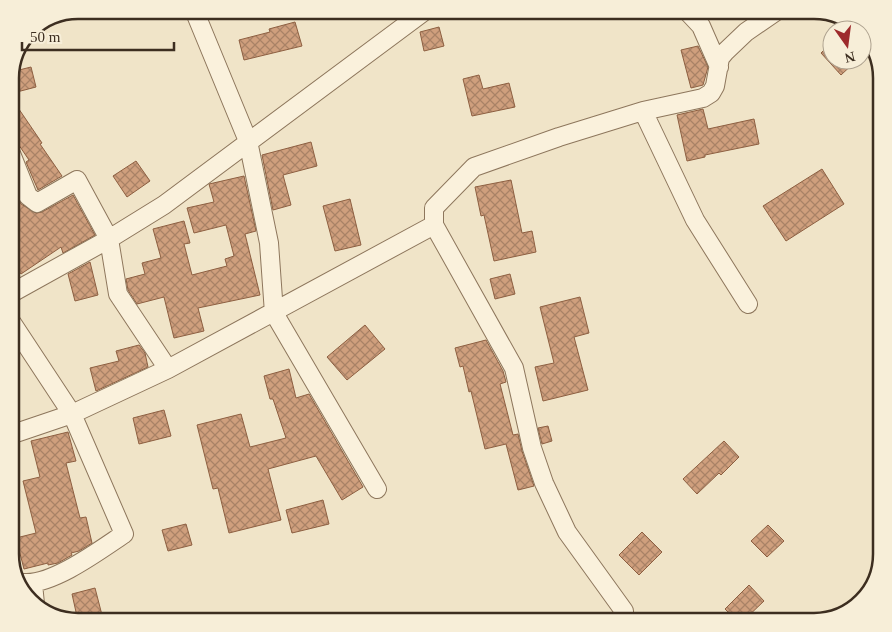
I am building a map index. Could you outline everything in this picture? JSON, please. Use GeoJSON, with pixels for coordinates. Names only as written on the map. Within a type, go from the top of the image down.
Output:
{"type":"FeatureCollection","features":[{"type":"Feature","properties":{"kind":"street"},"geometry":{"type":"LineString","coordinates":[[198,19],[248,141],[269,244],[274,313],[377,489]]}},
{"type":"Feature","properties":{"kind":"street"},"geometry":{"type":"LineString","coordinates":[[19,289],[109,239],[164,204],[414,19]]}},
{"type":"Feature","properties":{"kind":"street"},"geometry":{"type":"LineString","coordinates":[[694,19],[701,26],[719,67]]}},
{"type":"Feature","properties":{"kind":"street"},"geometry":{"type":"LineString","coordinates":[[624,611],[567,532],[544,483],[532,448],[514,368],[434,225],[434,208],[474,167],[559,137],[643,111],[703,98],[711,93],[715,86],[720,58],[746,32],[765,19]]}},
{"type":"Feature","properties":{"kind":"street"},"geometry":{"type":"LineString","coordinates":[[643,111],[695,220],[748,304]]}},
{"type":"Feature","properties":{"kind":"street"},"geometry":{"type":"LineString","coordinates":[[19,174],[28,196],[37,203],[77,180],[109,239],[118,294],[168,370]]}},
{"type":"Feature","properties":{"kind":"street"},"geometry":{"type":"LineString","coordinates":[[19,431],[72,414],[168,370],[434,225]]}},
{"type":"Feature","properties":{"kind":"street"},"geometry":{"type":"LineString","coordinates":[[19,334],[72,414],[124,534],[77,566],[28,584]]}},
{"type":"Feature","properties":{"kind":"building"},"geometry":{"type":"Polygon","coordinates":[[[295,22],[302,46],[244,60],[239,40],[270,32],[269,29],[295,22]]]}},
{"type":"Feature","properties":{"kind":"building"},"geometry":{"type":"Polygon","coordinates":[[[439,27],[444,46],[424,51],[420,32],[439,27]]]}},
{"type":"Feature","properties":{"kind":"building"},"geometry":{"type":"Polygon","coordinates":[[[698,46],[708,67],[703,85],[691,88],[681,50],[698,46]]]}},
{"type":"Feature","properties":{"kind":"building"},"geometry":{"type":"Polygon","coordinates":[[[31,67],[36,87],[19,91],[20,70],[31,67]]]}},
{"type":"Feature","properties":{"kind":"building"},"geometry":{"type":"Polygon","coordinates":[[[836,70],[846,70],[841,75],[836,70]]]}},
{"type":"Feature","properties":{"kind":"building"},"geometry":{"type":"Polygon","coordinates":[[[479,75],[483,89],[509,83],[515,107],[472,116],[463,79],[479,75]]]}},
{"type":"Feature","properties":{"kind":"building"},"geometry":{"type":"Polygon","coordinates":[[[19,109],[62,176],[38,190],[26,162],[29,160],[19,145],[19,109]]]}},
{"type":"Feature","properties":{"kind":"building"},"geometry":{"type":"Polygon","coordinates":[[[703,109],[708,129],[754,119],[759,144],[705,155],[705,157],[687,161],[677,115],[703,109]]]}},
{"type":"Feature","properties":{"kind":"building"},"geometry":{"type":"Polygon","coordinates":[[[311,142],[317,166],[283,175],[291,205],[273,210],[262,155],[311,142]]]}},
{"type":"Feature","properties":{"kind":"building"},"geometry":{"type":"Polygon","coordinates":[[[136,161],[150,181],[127,197],[113,176],[136,161]]]}},
{"type":"Feature","properties":{"kind":"building"},"geometry":{"type":"Polygon","coordinates":[[[822,169],[844,204],[786,241],[763,206],[822,169]]]}},
{"type":"Feature","properties":{"kind":"building"},"geometry":{"type":"Polygon","coordinates":[[[244,176],[256,231],[245,234],[260,295],[198,308],[204,331],[174,338],[164,297],[137,304],[128,290],[126,279],[145,274],[142,263],[161,258],[153,229],[184,221],[190,243],[184,244],[192,275],[227,266],[225,259],[234,256],[226,225],[194,233],[187,208],[214,202],[209,184],[244,176]]]}},
{"type":"Feature","properties":{"kind":"building"},"geometry":{"type":"Polygon","coordinates":[[[511,180],[522,233],[532,231],[536,252],[494,261],[484,215],[481,216],[475,187],[511,180]]]}},
{"type":"Feature","properties":{"kind":"building"},"geometry":{"type":"Polygon","coordinates":[[[73,195],[95,235],[63,253],[61,247],[21,274],[19,271],[19,200],[21,204],[36,213],[42,212],[73,195]]]}},
{"type":"Feature","properties":{"kind":"building"},"geometry":{"type":"Polygon","coordinates":[[[350,199],[361,245],[335,251],[323,206],[350,199]]]}},
{"type":"Feature","properties":{"kind":"building"},"geometry":{"type":"Polygon","coordinates":[[[90,262],[98,295],[75,301],[68,274],[90,262]]]}},
{"type":"Feature","properties":{"kind":"building"},"geometry":{"type":"Polygon","coordinates":[[[510,274],[515,294],[495,299],[490,279],[510,274]]]}},
{"type":"Feature","properties":{"kind":"building"},"geometry":{"type":"Polygon","coordinates":[[[580,297],[589,333],[574,337],[588,390],[543,401],[535,367],[554,363],[540,307],[580,297]]]}},
{"type":"Feature","properties":{"kind":"building"},"geometry":{"type":"Polygon","coordinates":[[[365,325],[385,349],[347,380],[327,357],[365,325]]]}},
{"type":"Feature","properties":{"kind":"building"},"geometry":{"type":"Polygon","coordinates":[[[486,340],[503,371],[506,382],[500,384],[513,435],[518,434],[534,486],[518,490],[506,444],[485,449],[471,391],[469,392],[463,366],[460,367],[455,348],[486,340]]]}},
{"type":"Feature","properties":{"kind":"building"},"geometry":{"type":"Polygon","coordinates":[[[139,345],[145,353],[148,367],[96,391],[90,368],[119,361],[116,351],[139,345]]]}},
{"type":"Feature","properties":{"kind":"building"},"geometry":{"type":"Polygon","coordinates":[[[289,369],[296,398],[309,394],[363,487],[342,500],[316,456],[268,469],[281,520],[229,533],[218,488],[213,489],[197,425],[241,414],[250,447],[286,438],[273,399],[270,399],[264,376],[289,369]]]}},
{"type":"Feature","properties":{"kind":"building"},"geometry":{"type":"Polygon","coordinates":[[[164,410],[171,436],[139,444],[133,418],[164,410]]]}},
{"type":"Feature","properties":{"kind":"building"},"geometry":{"type":"Polygon","coordinates":[[[548,426],[552,441],[542,444],[538,428],[548,426]]]}},
{"type":"Feature","properties":{"kind":"building"},"geometry":{"type":"Polygon","coordinates":[[[68,432],[76,461],[66,463],[80,518],[86,517],[92,543],[79,551],[71,553],[72,555],[58,563],[48,565],[48,563],[24,569],[19,550],[19,537],[36,533],[23,481],[40,477],[31,441],[68,432]]]}},
{"type":"Feature","properties":{"kind":"building"},"geometry":{"type":"Polygon","coordinates":[[[724,441],[739,457],[721,475],[719,473],[697,494],[683,479],[724,441]]]}},
{"type":"Feature","properties":{"kind":"building"},"geometry":{"type":"Polygon","coordinates":[[[323,500],[329,524],[292,533],[286,510],[323,500]]]}},
{"type":"Feature","properties":{"kind":"building"},"geometry":{"type":"Polygon","coordinates":[[[186,524],[192,545],[168,551],[162,530],[186,524]]]}},
{"type":"Feature","properties":{"kind":"building"},"geometry":{"type":"Polygon","coordinates":[[[768,525],[784,541],[767,557],[751,541],[768,525]]]}},
{"type":"Feature","properties":{"kind":"building"},"geometry":{"type":"Polygon","coordinates":[[[642,532],[662,552],[639,575],[619,555],[642,532]]]}},
{"type":"Feature","properties":{"kind":"building"},"geometry":{"type":"Polygon","coordinates":[[[749,585],[764,601],[751,613],[729,613],[725,609],[749,585]]]}},
{"type":"Feature","properties":{"kind":"building"},"geometry":{"type":"Polygon","coordinates":[[[95,588],[101,613],[76,613],[72,594],[95,588]]]}}]}
